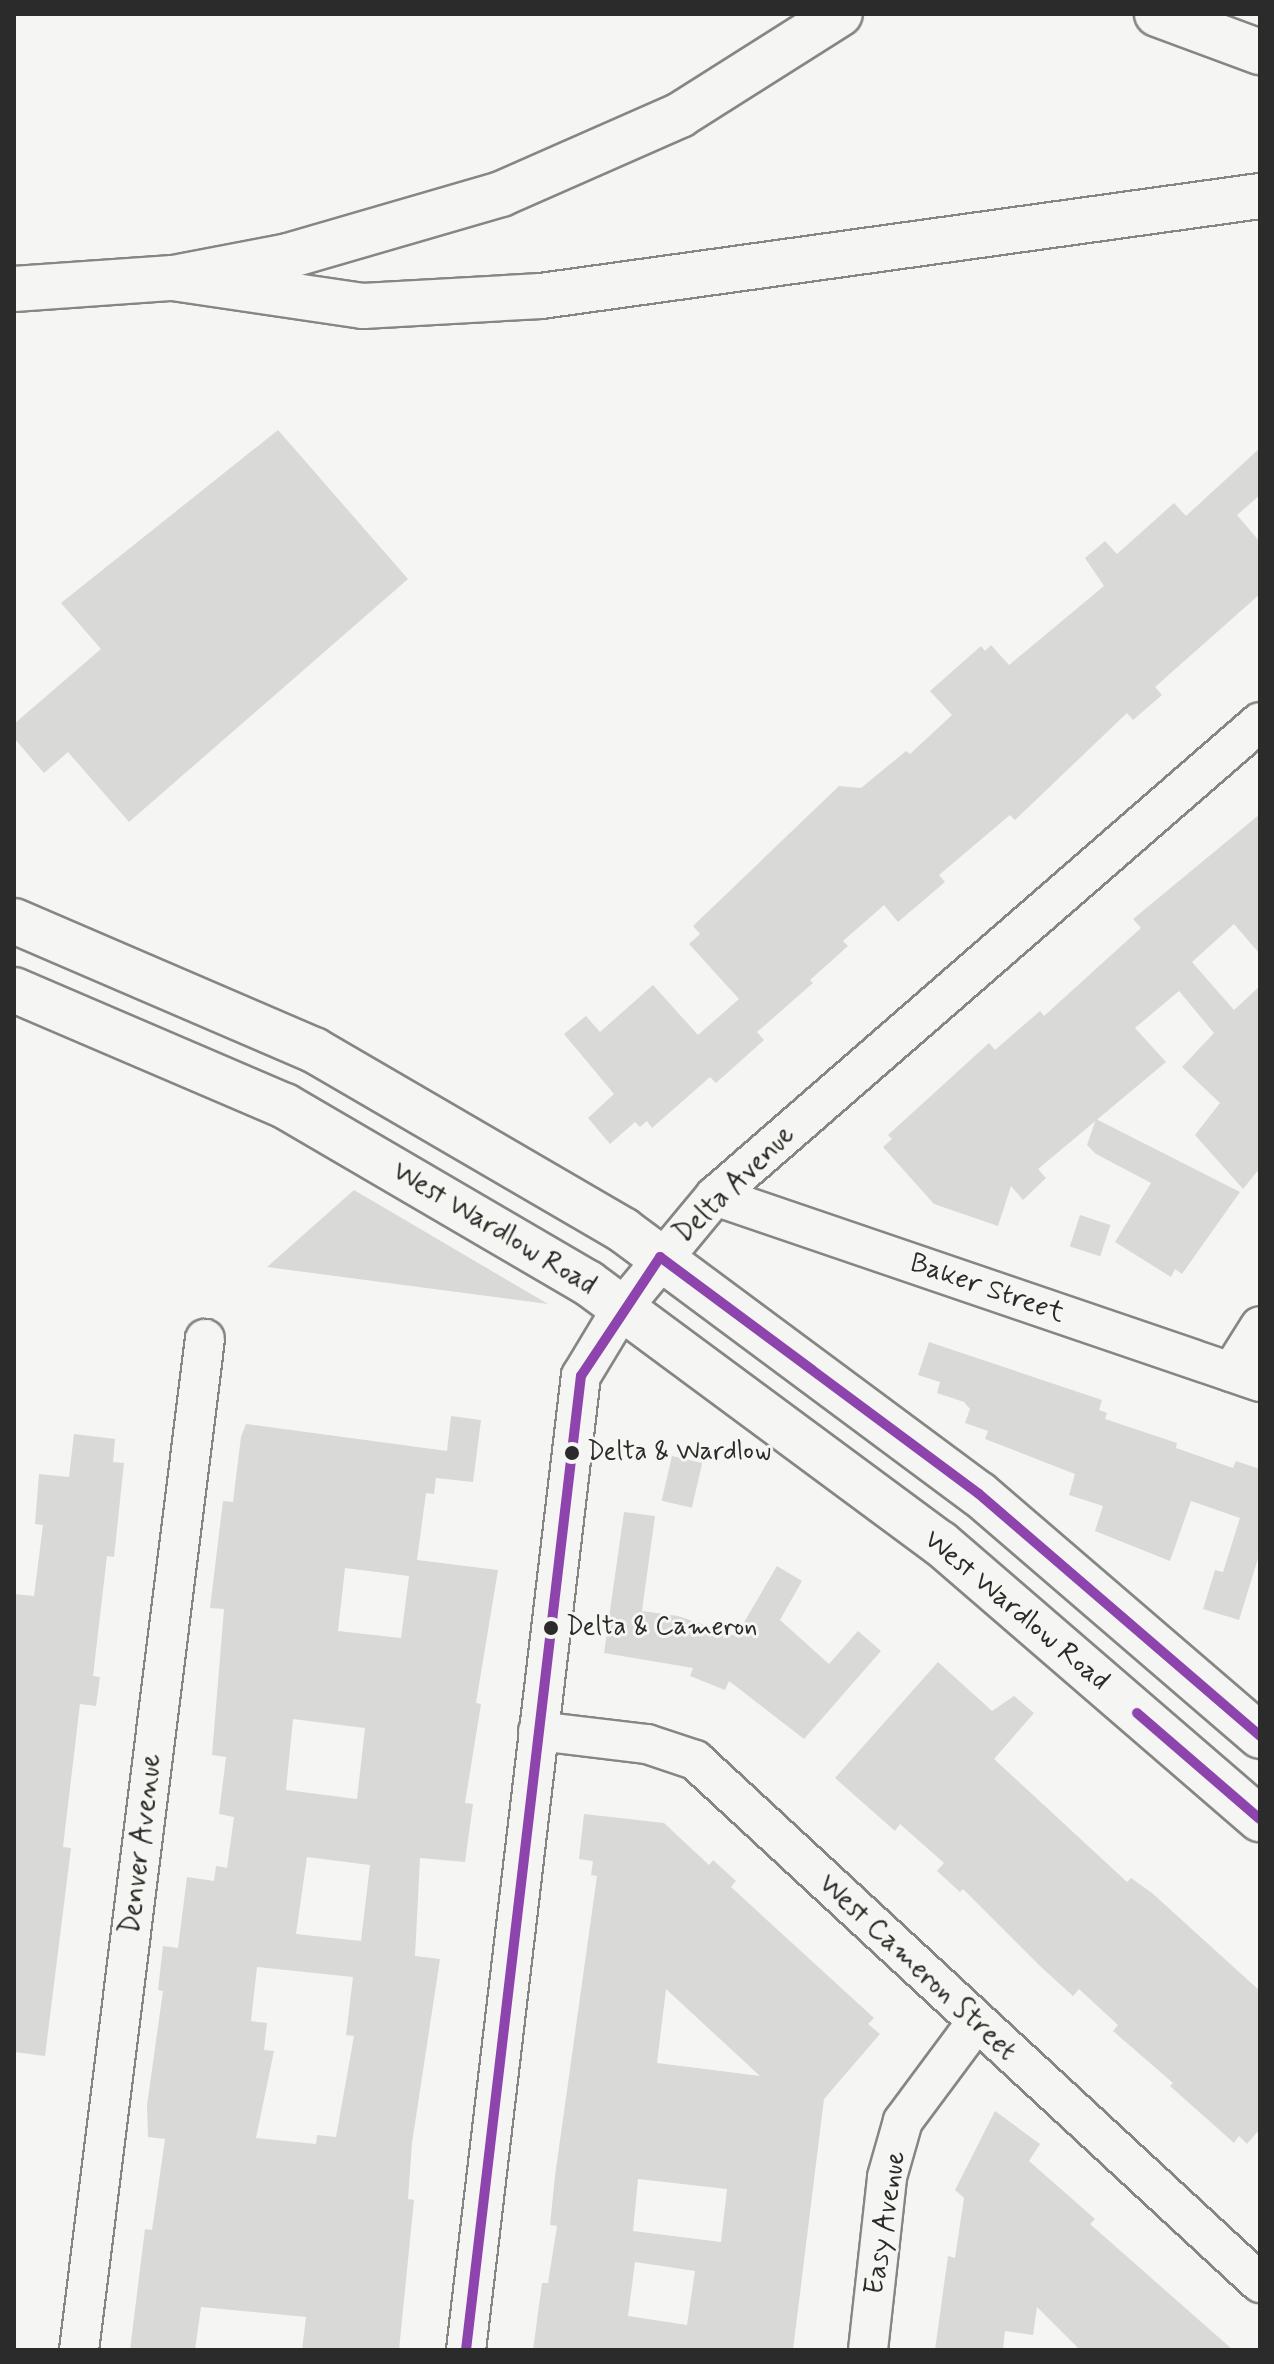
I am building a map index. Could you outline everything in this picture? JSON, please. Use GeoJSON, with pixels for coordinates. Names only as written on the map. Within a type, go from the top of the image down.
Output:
{"type":"FeatureCollection","features":[{"type":"Feature","properties":{"kind":"main road"},"geometry":{"type":"LineString","coordinates":[[14,289],[173,278],[288,256],[501,194],[680,115],[840,14]]}},
{"type":"Feature","properties":{"kind":"main road"},"geometry":{"type":"LineString","coordinates":[[1157,14],[1260,52]]}},
{"type":"Feature","properties":{"kind":"main road"},"geometry":{"type":"LineString","coordinates":[[173,278],[363,306],[541,296],[1260,196]]}},
{"type":"Feature","properties":{"kind":"main road"},"geometry":{"type":"LineString","coordinates":[[14,921],[314,1050],[623,1230],[979,1494],[1260,1736]]}},
{"type":"Feature","properties":{"kind":"main road","name":"West Wardlow Road"},"geometry":{"type":"LineString","coordinates":[[14,990],[285,1106],[576,1275],[940,1543],[1260,1819]]}},
{"type":"Feature","properties":{"kind":"street","name":"Delta Avenue"},"geometry":{"type":"LineString","coordinates":[[466,2350],[581,1376],[622,1308],[660,1257],[715,1196],[1260,722]]}},
{"type":"Feature","properties":{"kind":"street","name":"Baker Street"},"geometry":{"type":"LineString","coordinates":[[715,1196],[1245,1377]]}},
{"type":"Feature","properties":{"kind":"street"},"geometry":{"type":"LineString","coordinates":[[1245,1377],[1260,1326]]}},
{"type":"Feature","properties":{"kind":"street","name":"Denver Avenue"},"geometry":{"type":"LineString","coordinates":[[79,2350],[205,1339]]}},
{"type":"Feature","properties":{"kind":"street","name":"West Cameron Street"},"geometry":{"type":"LineString","coordinates":[[538,1731],[647,1744],[695,1760],[975,2024],[1260,2283]]}},
{"type":"Feature","properties":{"kind":"street","name":"Easy Avenue"},"geometry":{"type":"LineString","coordinates":[[868,2350],[887,2177],[903,2121],[975,2024]]}},
{"type":"Feature","properties":{"kind":"building"},"geometry":{"type":"Polygon","coordinates":[[[278,430],[408,579],[129,822],[68,752],[44,773],[14,738],[14,724],[101,649],[61,603],[278,430]]]}},
{"type":"Feature","properties":{"kind":"building"},"geometry":{"type":"Polygon","coordinates":[[[1260,448],[1260,495],[1237,515],[1260,542],[1260,594],[1155,687],[1162,695],[1133,720],[1127,713],[1015,820],[1010,815],[939,875],[945,882],[898,922],[884,905],[843,941],[848,946],[810,980],[813,983],[757,1032],[764,1040],[716,1083],[710,1077],[652,1128],[647,1121],[640,1127],[635,1122],[610,1144],[588,1118],[614,1094],[564,1034],[586,1016],[600,1032],[653,985],[698,1035],[739,999],[689,944],[700,934],[693,926],[839,786],[861,788],[906,751],[910,754],[952,715],[930,691],[981,646],[985,651],[991,645],[1009,665],[1104,586],[1085,558],[1105,541],[1117,554],[1174,503],[1186,516],[1260,448]]]}},
{"type":"Feature","properties":{"kind":"building"},"geometry":{"type":"Polygon","coordinates":[[[1260,814],[1260,954],[1234,924],[1192,962],[1234,1010],[1260,986],[1260,1168],[1243,1189],[1195,1135],[1220,1103],[1182,1067],[1214,1033],[1179,991],[1135,1028],[1166,1062],[1038,1169],[1046,1178],[1023,1200],[1011,1186],[998,1226],[934,1204],[883,1147],[892,1139],[888,1135],[989,1043],[995,1050],[1040,1011],[1044,1016],[1141,928],[1133,919],[1260,814]]]}},
{"type":"Feature","properties":{"kind":"building"},"geometry":{"type":"Polygon","coordinates":[[[1096,1119],[1240,1192],[1182,1274],[1175,1269],[1171,1277],[1115,1242],[1151,1183],[1096,1154],[1087,1145],[1096,1119]]]}},
{"type":"Feature","properties":{"kind":"building"},"geometry":{"type":"Polygon","coordinates":[[[354,1190],[548,1304],[267,1267],[354,1190]]]}},
{"type":"Feature","properties":{"kind":"building"},"geometry":{"type":"Polygon","coordinates":[[[1080,1215],[1110,1225],[1100,1256],[1070,1246],[1080,1215]]]}},
{"type":"Feature","properties":{"kind":"building"},"geometry":{"type":"Polygon","coordinates":[[[929,1342],[1102,1400],[1099,1410],[1107,1413],[1105,1419],[1177,1443],[1176,1448],[1233,1468],[1236,1461],[1260,1469],[1260,1552],[1239,1620],[1203,1609],[1215,1570],[1223,1572],[1240,1518],[1191,1501],[1170,1561],[1095,1531],[1103,1506],[1069,1495],[1075,1474],[985,1439],[988,1431],[965,1423],[970,1409],[964,1402],[937,1393],[940,1382],[918,1375],[929,1342]]]}},
{"type":"Feature","properties":{"kind":"building"},"geometry":{"type":"Polygon","coordinates":[[[451,1416],[481,1420],[473,1482],[436,1478],[434,1494],[426,1493],[417,1560],[498,1570],[476,1703],[481,1704],[465,1803],[473,1804],[465,1862],[420,1858],[415,1956],[440,1959],[412,2143],[408,2199],[414,2200],[399,2350],[302,2350],[306,2317],[201,2307],[195,2350],[130,2350],[145,2229],[152,2230],[165,2139],[148,2137],[147,2105],[163,1991],[158,1990],[163,1946],[178,1948],[187,1877],[214,1881],[216,1866],[227,1868],[234,1817],[219,1814],[226,1757],[212,1755],[224,1609],[210,1608],[223,1501],[233,1502],[241,1437],[246,1424],[447,1451],[451,1416]],[[345,1568],[338,1631],[401,1638],[409,1576],[345,1568]],[[293,1719],[286,1790],[357,1799],[365,1728],[293,1719]],[[307,1857],[296,1934],[361,1941],[370,1865],[307,1857]],[[257,1967],[251,2021],[267,2023],[264,2050],[274,2051],[256,2138],[316,2144],[317,2135],[336,2137],[354,2036],[346,2035],[353,1977],[257,1967]]]}},
{"type":"Feature","properties":{"kind":"building"},"geometry":{"type":"Polygon","coordinates":[[[74,1434],[115,1439],[113,1462],[124,1463],[114,1557],[107,1556],[93,1676],[100,1677],[96,1706],[80,1704],[63,1847],[71,1848],[45,2056],[14,2052],[14,1594],[34,1596],[43,1525],[35,1524],[39,1474],[69,1477],[74,1434]]]}},
{"type":"Feature","properties":{"kind":"building"},"geometry":{"type":"Polygon","coordinates":[[[672,1456],[702,1463],[692,1508],[662,1501],[672,1456]]]}},
{"type":"Feature","properties":{"kind":"building"},"geometry":{"type":"Polygon","coordinates":[[[624,1512],[655,1516],[642,1611],[678,1616],[736,1636],[777,1566],[802,1581],[780,1620],[829,1664],[858,1631],[881,1651],[804,1739],[729,1681],[725,1690],[690,1676],[693,1668],[604,1653],[624,1512]]]}},
{"type":"Feature","properties":{"kind":"building"},"geometry":{"type":"Polygon","coordinates":[[[938,1662],[992,1711],[1014,1696],[1034,1713],[994,1759],[1127,1882],[1131,1878],[1152,1893],[1260,1991],[1260,2129],[1247,2144],[1239,2136],[1234,2143],[1170,2086],[1173,2083],[1113,2031],[1118,2025],[1079,1989],[1073,1996],[963,1889],[960,1892],[937,1871],[944,1863],[900,1824],[895,1831],[835,1778],[938,1662]]]}},
{"type":"Feature","properties":{"kind":"building"},"geometry":{"type":"Polygon","coordinates":[[[584,1814],[664,1823],[709,1865],[713,1860],[736,1881],[731,1887],[874,2018],[868,2024],[880,2034],[824,2099],[793,2350],[533,2350],[542,2283],[548,2283],[557,2226],[550,2225],[555,2176],[597,1876],[591,1875],[593,1861],[579,1859],[584,1814]],[[666,1989],[657,2063],[760,2076],[666,1989]],[[638,2179],[633,2231],[721,2242],[727,2189],[638,2179]],[[635,2262],[628,2316],[687,2325],[695,2271],[635,2262]]]}},
{"type":"Feature","properties":{"kind":"building"},"geometry":{"type":"Polygon","coordinates":[[[995,2111],[1040,2144],[1029,2161],[1095,2219],[1090,2224],[1233,2350],[1080,2350],[1037,2307],[1033,2335],[1005,2331],[1003,2350],[935,2350],[948,2256],[955,2258],[964,2198],[955,2190],[995,2111]]]}},
{"type":"Feature","properties":{"kind":"transit line"},"geometry":{"type":"LineString","coordinates":[[466,2350],[581,1376],[660,1257],[979,1494],[1260,1736]]}},
{"type":"Feature","properties":{"kind":"transit line"},"geometry":{"type":"LineString","coordinates":[[1137,1713],[1260,1819]]}},
{"type":"Feature","properties":{"kind":"place","name":"Delta & Wardlow"},"geometry":{"type":"Point","coordinates":[572,1453]}},
{"type":"Feature","properties":{"kind":"place","name":"Delta & Cameron"},"geometry":{"type":"Point","coordinates":[551,1628]}}]}
